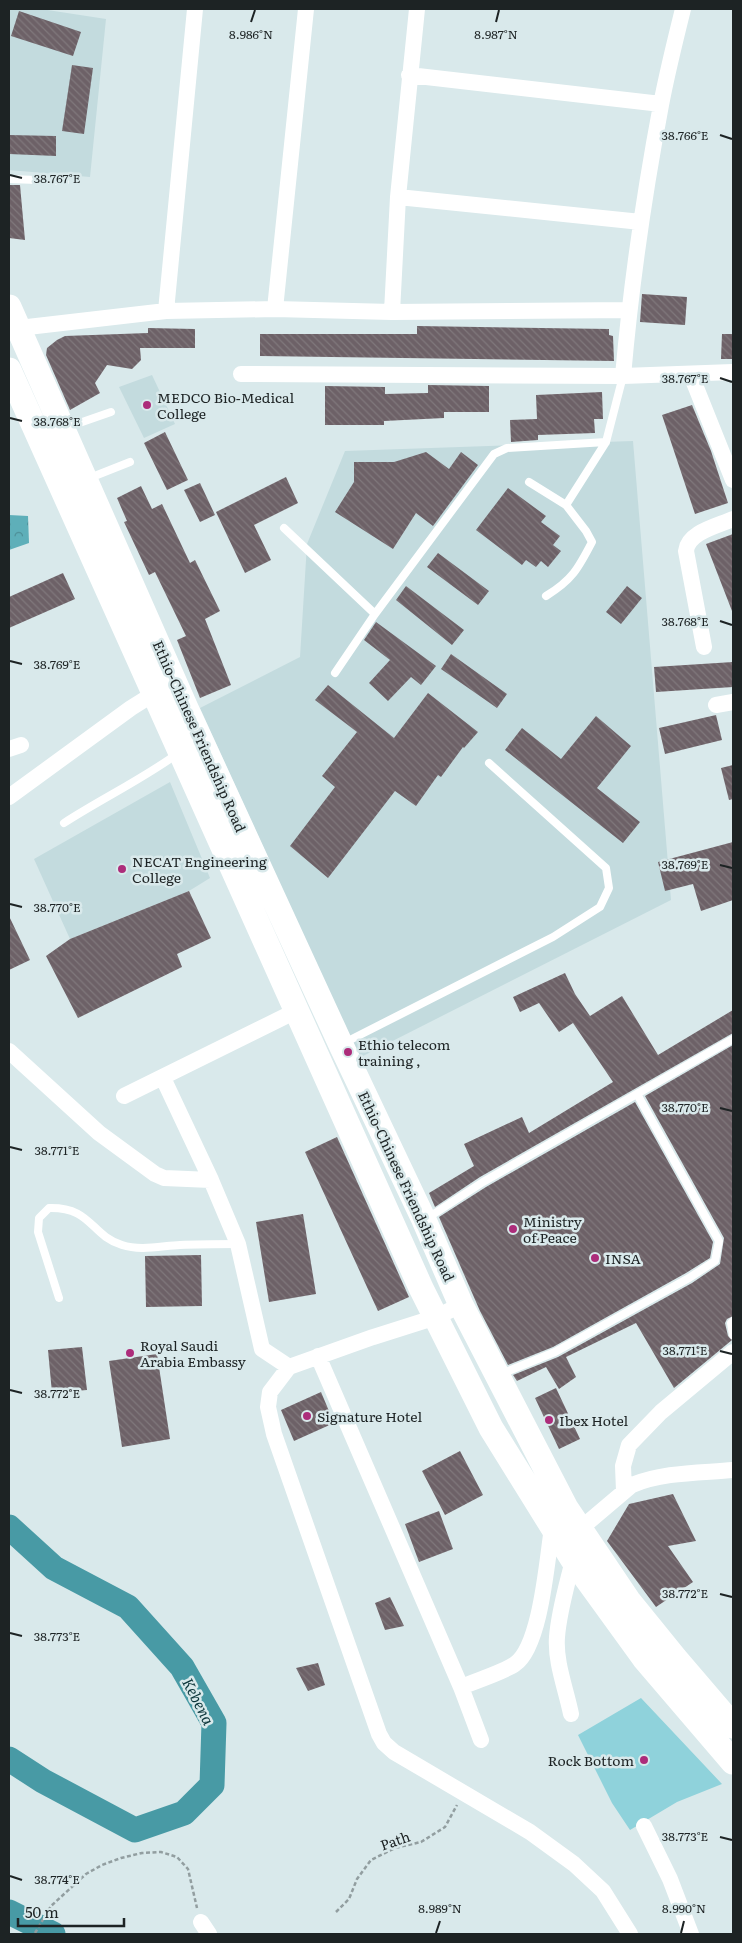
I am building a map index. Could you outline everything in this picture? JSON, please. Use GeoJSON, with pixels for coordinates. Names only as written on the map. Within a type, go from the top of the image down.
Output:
{"type":"FeatureCollection","features":[{"type":"Feature","properties":{"kind":"main road","name":"Ethio-Chinese Friendship Road"},"geometry":{"type":"LineString","coordinates":[[14,317],[86,479],[176,714],[341,1045],[424,1220],[461,1305],[566,1508],[628,1600],[733,1726]]}},
{"type":"Feature","properties":{"kind":"main road","name":"Ethio-Chinese Friendship Road"},"geometry":{"type":"LineString","coordinates":[[9,370],[155,693],[176,714],[181,752],[417,1279],[491,1428],[573,1560],[644,1658],[733,1762]]}},
{"type":"Feature","properties":{"kind":"street"},"geometry":{"type":"LineString","coordinates":[[166,311],[195,9]]}},
{"type":"Feature","properties":{"kind":"street"},"geometry":{"type":"LineString","coordinates":[[275,309],[306,9]]}},
{"type":"Feature","properties":{"kind":"street"},"geometry":{"type":"LineString","coordinates":[[392,312],[398,197],[417,9]]}},
{"type":"Feature","properties":{"kind":"street"},"geometry":{"type":"LineString","coordinates":[[623,376],[629,310],[641,222],[661,104],[683,9]]}},
{"type":"Feature","properties":{"kind":"street"},"geometry":{"type":"LineString","coordinates":[[409,75],[661,104]]}},
{"type":"Feature","properties":{"kind":"street"},"geometry":{"type":"LineString","coordinates":[[398,197],[641,222]]}},
{"type":"Feature","properties":{"kind":"street"},"geometry":{"type":"LineString","coordinates":[[14,317],[275,309],[392,312],[629,310]]}},
{"type":"Feature","properties":{"kind":"street"},"geometry":{"type":"LineString","coordinates":[[241,374],[623,376],[733,372]]}},
{"type":"Feature","properties":{"kind":"street"},"geometry":{"type":"LineString","coordinates":[[691,375],[733,480]]}},
{"type":"Feature","properties":{"kind":"street"},"geometry":{"type":"LineString","coordinates":[[704,647],[686,551],[687,544],[692,538],[733,518]]}},
{"type":"Feature","properties":{"kind":"street"},"geometry":{"type":"LineString","coordinates":[[9,797],[131,708],[155,693]]}},
{"type":"Feature","properties":{"kind":"street"},"geometry":{"type":"LineString","coordinates":[[716,705],[733,702]]}},
{"type":"Feature","properties":{"kind":"street"},"geometry":{"type":"LineString","coordinates":[[124,1096],[296,1011]]}},
{"type":"Feature","properties":{"kind":"street"},"geometry":{"type":"LineString","coordinates":[[9,1051],[99,1133],[155,1174],[164,1178],[211,1180]]}},
{"type":"Feature","properties":{"kind":"street"},"geometry":{"type":"LineString","coordinates":[[163,1078],[211,1180],[238,1244],[262,1349],[289,1367]]}},
{"type":"Feature","properties":{"kind":"street"},"geometry":{"type":"LineString","coordinates":[[461,1305],[436,1317],[289,1367],[270,1392],[268,1407],[274,1434],[384,1744],[394,1752],[542,1840],[574,1864],[603,1891],[630,1934]]}},
{"type":"Feature","properties":{"kind":"street"},"geometry":{"type":"LineString","coordinates":[[624,1491],[623,1466],[629,1445],[661,1412],[733,1352]]}},
{"type":"Feature","properties":{"kind":"street"},"geometry":{"type":"LineString","coordinates":[[318,1356],[461,1687],[480,1740]]}},
{"type":"Feature","properties":{"kind":"street"},"geometry":{"type":"LineString","coordinates":[[580,1529],[624,1491],[641,1481],[668,1476],[733,1470]]}},
{"type":"Feature","properties":{"kind":"street"},"geometry":{"type":"LineString","coordinates":[[461,1687],[515,1664],[525,1652],[535,1630],[552,1528]]}},
{"type":"Feature","properties":{"kind":"street"},"geometry":{"type":"LineString","coordinates":[[571,1714],[559,1662],[557,1638],[573,1560]]}},
{"type":"Feature","properties":{"kind":"street"},"geometry":{"type":"LineString","coordinates":[[644,1826],[670,1879],[691,1934]]}},
{"type":"Feature","properties":{"kind":"lane"},"geometry":{"type":"LineString","coordinates":[[9,179],[65,182]]}},
{"type":"Feature","properties":{"kind":"lane"},"geometry":{"type":"LineString","coordinates":[[566,506],[606,442],[623,376]]}},
{"type":"Feature","properties":{"kind":"lane"},"geometry":{"type":"LineString","coordinates":[[63,429],[111,412]]}},
{"type":"Feature","properties":{"kind":"lane"},"geometry":{"type":"LineString","coordinates":[[335,674],[375,614],[494,454],[507,448],[606,442]]}},
{"type":"Feature","properties":{"kind":"lane"},"geometry":{"type":"LineString","coordinates":[[86,479],[130,462]]}},
{"type":"Feature","properties":{"kind":"lane"},"geometry":{"type":"LineString","coordinates":[[529,482],[566,506],[586,531],[592,542],[577,571],[561,586],[546,596]]}},
{"type":"Feature","properties":{"kind":"lane"},"geometry":{"type":"LineString","coordinates":[[284,528],[375,614]]}},
{"type":"Feature","properties":{"kind":"lane"},"geometry":{"type":"LineString","coordinates":[[64,823],[153,771],[181,752]]}},
{"type":"Feature","properties":{"kind":"lane"},"geometry":{"type":"LineString","coordinates":[[341,1045],[553,937],[600,907],[609,888],[606,868],[489,763]]}},
{"type":"Feature","properties":{"kind":"lane"},"geometry":{"type":"LineString","coordinates":[[424,1220],[484,1182],[733,1039]]}},
{"type":"Feature","properties":{"kind":"lane"},"geometry":{"type":"LineString","coordinates":[[498,1376],[555,1352],[688,1278],[714,1261],[719,1241],[637,1094]]}},
{"type":"Feature","properties":{"kind":"lane"},"geometry":{"type":"LineString","coordinates":[[59,1298],[38,1232],[39,1218],[49,1208],[60,1208],[78,1212],[107,1238],[123,1245],[139,1248],[238,1244]]}},
{"type":"Feature","properties":{"kind":"lane"},"geometry":{"type":"LineString","coordinates":[[733,1321],[731,1323],[733,1335]]}},
{"type":"Feature","properties":{"kind":"path","name":"Path"},"geometry":{"type":"LineString","coordinates":[[336,1912],[349,1898],[357,1879],[371,1860],[395,1848],[421,1842],[445,1827],[464,1793]]}},
{"type":"Feature","properties":{"kind":"path"},"geometry":{"type":"LineString","coordinates":[[35,1933],[51,1906],[86,1874],[120,1858],[142,1853],[162,1852],[177,1857],[188,1869],[205,1928]]}},
{"type":"Feature","properties":{"kind":"shaded area"},"geometry":{"type":"Polygon","coordinates":[[[9,9],[41,9],[106,19],[90,177],[9,170],[9,9]]]}},
{"type":"Feature","properties":{"kind":"shaded area","name":"MEDCO Bio-Medical College"},"geometry":{"type":"Polygon","coordinates":[[[152,375],[175,424],[144,438],[119,387],[152,375]]]}},
{"type":"Feature","properties":{"kind":"shaded area"},"geometry":{"type":"Polygon","coordinates":[[[633,441],[671,900],[359,1058],[200,708],[300,657],[307,544],[345,451],[633,441]]]}},
{"type":"Feature","properties":{"kind":"shaded area","name":"NECAT Engineering College"},"geometry":{"type":"Polygon","coordinates":[[[170,782],[210,878],[189,891],[70,939],[34,859],[170,782]]]}},
{"type":"Feature","properties":{"kind":"shaded area","name":"Rock Bottom"},"geometry":{"type":"Polygon","coordinates":[[[641,1698],[722,1784],[677,1802],[630,1830],[612,1803],[578,1735],[641,1698]]]}},
{"type":"Feature","properties":{"kind":"green space"},"geometry":{"type":"Polygon","coordinates":[[[9,515],[28,516],[29,543],[9,550],[9,515]]]}},
{"type":"Feature","properties":{"kind":"building"},"geometry":{"type":"Polygon","coordinates":[[[19,11],[81,32],[73,56],[11,36],[19,11]]]}},
{"type":"Feature","properties":{"kind":"building"},"geometry":{"type":"Polygon","coordinates":[[[72,65],[93,68],[84,134],[62,131],[72,65]]]}},
{"type":"Feature","properties":{"kind":"building"},"geometry":{"type":"Polygon","coordinates":[[[9,135],[56,136],[56,156],[9,154],[9,135]]]}},
{"type":"Feature","properties":{"kind":"building"},"geometry":{"type":"Polygon","coordinates":[[[9,185],[20,185],[25,240],[9,238],[9,185]]]}},
{"type":"Feature","properties":{"kind":"building"},"geometry":{"type":"Polygon","coordinates":[[[642,294],[687,297],[685,325],[640,322],[642,294]]]}},
{"type":"Feature","properties":{"kind":"building"},"geometry":{"type":"Polygon","coordinates":[[[417,326],[609,329],[609,335],[613,336],[614,361],[260,356],[260,334],[417,334],[417,326]]]}},
{"type":"Feature","properties":{"kind":"building"},"geometry":{"type":"Polygon","coordinates":[[[148,328],[195,329],[195,348],[140,348],[141,360],[132,369],[107,365],[95,383],[100,393],[70,410],[46,355],[47,348],[65,336],[148,333],[148,328]]]}},
{"type":"Feature","properties":{"kind":"building"},"geometry":{"type":"Polygon","coordinates":[[[722,334],[733,334],[733,359],[721,359],[722,334]]]}},
{"type":"Feature","properties":{"kind":"building"},"geometry":{"type":"Polygon","coordinates":[[[428,385],[489,386],[489,412],[444,412],[444,418],[384,421],[384,425],[325,425],[325,386],[385,387],[385,394],[428,393],[428,385]]]}},
{"type":"Feature","properties":{"kind":"building"},"geometry":{"type":"Polygon","coordinates":[[[602,392],[603,419],[594,419],[595,433],[538,435],[538,440],[511,442],[510,420],[537,419],[536,395],[602,392]]]}},
{"type":"Feature","properties":{"kind":"building"},"geometry":{"type":"Polygon","coordinates":[[[692,405],[711,451],[728,503],[695,514],[662,415],[692,405]]]}},
{"type":"Feature","properties":{"kind":"building"},"geometry":{"type":"Polygon","coordinates":[[[165,432],[188,480],[167,490],[144,443],[165,432]]]}},
{"type":"Feature","properties":{"kind":"building"},"geometry":{"type":"Polygon","coordinates":[[[426,452],[449,469],[461,452],[478,465],[433,526],[416,513],[393,549],[335,512],[354,482],[354,462],[394,462],[426,452]]]}},
{"type":"Feature","properties":{"kind":"building"},"geometry":{"type":"Polygon","coordinates":[[[286,477],[298,503],[254,525],[271,560],[245,573],[216,512],[286,477]]]}},
{"type":"Feature","properties":{"kind":"building"},"geometry":{"type":"Polygon","coordinates":[[[200,483],[215,515],[200,522],[184,490],[200,483]]]}},
{"type":"Feature","properties":{"kind":"building"},"geometry":{"type":"Polygon","coordinates":[[[141,486],[152,509],[162,504],[190,563],[195,560],[220,611],[205,619],[231,685],[200,698],[177,640],[186,636],[155,572],[149,575],[124,522],[127,521],[117,498],[141,486]]]}},
{"type":"Feature","properties":{"kind":"building"},"geometry":{"type":"Polygon","coordinates":[[[508,488],[546,516],[541,522],[560,536],[553,545],[561,551],[548,567],[541,561],[536,567],[526,560],[522,565],[476,530],[508,488]]]}},
{"type":"Feature","properties":{"kind":"building"},"geometry":{"type":"Polygon","coordinates":[[[733,534],[733,611],[732,611],[706,544],[733,534]]]}},
{"type":"Feature","properties":{"kind":"building"},"geometry":{"type":"Polygon","coordinates":[[[438,553],[489,591],[478,605],[427,567],[438,553]]]}},
{"type":"Feature","properties":{"kind":"building"},"geometry":{"type":"Polygon","coordinates":[[[63,573],[75,599],[9,628],[9,597],[63,573]]]}},
{"type":"Feature","properties":{"kind":"building"},"geometry":{"type":"Polygon","coordinates":[[[406,586],[464,630],[452,645],[396,600],[406,586]]]}},
{"type":"Feature","properties":{"kind":"building"},"geometry":{"type":"Polygon","coordinates":[[[627,586],[642,598],[621,624],[606,612],[627,586]]]}},
{"type":"Feature","properties":{"kind":"building"},"geometry":{"type":"Polygon","coordinates":[[[376,622],[436,666],[421,685],[411,677],[388,701],[369,683],[390,660],[364,640],[376,622]]]}},
{"type":"Feature","properties":{"kind":"building"},"geometry":{"type":"Polygon","coordinates":[[[451,654],[507,694],[497,708],[441,669],[451,654]]]}},
{"type":"Feature","properties":{"kind":"building"},"geometry":{"type":"Polygon","coordinates":[[[733,662],[733,687],[656,692],[654,667],[733,662]]]}},
{"type":"Feature","properties":{"kind":"building"},"geometry":{"type":"Polygon","coordinates":[[[328,685],[394,738],[428,693],[478,732],[463,747],[441,777],[438,775],[416,806],[395,791],[328,878],[290,846],[335,787],[322,776],[357,732],[315,700],[328,685]]]}},
{"type":"Feature","properties":{"kind":"building"},"geometry":{"type":"Polygon","coordinates":[[[716,715],[722,740],[665,754],[659,728],[716,715]]]}},
{"type":"Feature","properties":{"kind":"building"},"geometry":{"type":"Polygon","coordinates":[[[596,716],[631,746],[597,788],[640,822],[623,843],[505,750],[522,728],[561,759],[596,716]]]}},
{"type":"Feature","properties":{"kind":"building"},"geometry":{"type":"Polygon","coordinates":[[[733,765],[733,799],[729,800],[721,768],[733,765]]]}},
{"type":"Feature","properties":{"kind":"building"},"geometry":{"type":"Polygon","coordinates":[[[733,842],[733,900],[701,911],[693,884],[665,891],[658,862],[733,842]]]}},
{"type":"Feature","properties":{"kind":"building"},"geometry":{"type":"Polygon","coordinates":[[[189,891],[211,938],[177,954],[182,967],[78,1018],[46,956],[70,939],[189,891]]]}},
{"type":"Feature","properties":{"kind":"building"},"geometry":{"type":"Polygon","coordinates":[[[9,916],[30,960],[9,970],[9,916]]]}},
{"type":"Feature","properties":{"kind":"building"},"geometry":{"type":"Polygon","coordinates":[[[565,973],[575,994],[590,1016],[622,996],[658,1055],[733,1010],[733,1033],[480,1177],[435,1207],[429,1193],[474,1166],[464,1144],[522,1117],[529,1133],[613,1082],[573,1023],[559,1032],[539,1003],[520,1012],[513,997],[565,973]]]}},
{"type":"Feature","properties":{"kind":"building"},"geometry":{"type":"Polygon","coordinates":[[[733,1045],[733,1316],[727,1319],[725,1323],[728,1336],[732,1340],[674,1388],[636,1323],[566,1357],[576,1377],[559,1389],[546,1367],[517,1381],[513,1375],[558,1357],[692,1283],[720,1264],[724,1238],[645,1096],[733,1045]]]}},
{"type":"Feature","properties":{"kind":"building"},"geometry":{"type":"Polygon","coordinates":[[[635,1102],[713,1242],[710,1258],[553,1347],[508,1365],[480,1311],[439,1217],[486,1187],[635,1102]]]}},
{"type":"Feature","properties":{"kind":"building"},"geometry":{"type":"Polygon","coordinates":[[[337,1137],[409,1297],[378,1311],[305,1152],[337,1137]]]}},
{"type":"Feature","properties":{"kind":"building"},"geometry":{"type":"Polygon","coordinates":[[[303,1214],[316,1294],[269,1302],[256,1222],[303,1214]]]}},
{"type":"Feature","properties":{"kind":"building"},"geometry":{"type":"Polygon","coordinates":[[[201,1255],[202,1306],[146,1307],[145,1256],[201,1255]]]}},
{"type":"Feature","properties":{"kind":"building"},"geometry":{"type":"Polygon","coordinates":[[[82,1347],[87,1390],[52,1393],[48,1350],[82,1347]]]}},
{"type":"Feature","properties":{"kind":"building"},"geometry":{"type":"Polygon","coordinates":[[[157,1354],[170,1439],[122,1447],[109,1361],[157,1354]]]}},
{"type":"Feature","properties":{"kind":"building"},"geometry":{"type":"Polygon","coordinates":[[[556,1388],[580,1439],[559,1449],[535,1398],[556,1388]]]}},
{"type":"Feature","properties":{"kind":"building","name":"Signature Hotel"},"geometry":{"type":"Polygon","coordinates":[[[321,1392],[334,1423],[294,1441],[281,1410],[321,1392]]]}},
{"type":"Feature","properties":{"kind":"building"},"geometry":{"type":"Polygon","coordinates":[[[460,1451],[483,1495],[445,1515],[422,1471],[460,1451]]]}},
{"type":"Feature","properties":{"kind":"building"},"geometry":{"type":"Polygon","coordinates":[[[673,1494],[696,1541],[668,1546],[693,1582],[656,1607],[607,1541],[629,1504],[673,1494]]]}},
{"type":"Feature","properties":{"kind":"building"},"geometry":{"type":"Polygon","coordinates":[[[439,1511],[453,1549],[419,1562],[405,1524],[439,1511]]]}},
{"type":"Feature","properties":{"kind":"building"},"geometry":{"type":"Polygon","coordinates":[[[390,1597],[404,1626],[385,1630],[375,1603],[390,1597]]]}},
{"type":"Feature","properties":{"kind":"building"},"geometry":{"type":"Polygon","coordinates":[[[318,1663],[325,1685],[308,1691],[296,1668],[318,1663]]]}},
{"type":"Feature","properties":{"kind":"waterway","name":"Kebena"},"geometry":{"type":"LineString","coordinates":[[9,1527],[54,1568],[128,1607],[182,1667],[214,1723],[212,1785],[184,1813],[135,1830],[43,1781],[9,1759]]}},
{"type":"Feature","properties":{"kind":"waterway","name":"Kebena"},"geometry":{"type":"LineString","coordinates":[[9,1912],[53,1934]]}},
{"type":"Feature","properties":{"kind":"place","name":"MEDCO Bio-Medical College"},"geometry":{"type":"Point","coordinates":[147,405]}},
{"type":"Feature","properties":{"kind":"place","name":"NECAT Engineering College"},"geometry":{"type":"Point","coordinates":[122,869]}},
{"type":"Feature","properties":{"kind":"place","name":"Ethio telecom training ,"},"geometry":{"type":"Point","coordinates":[348,1052]}},
{"type":"Feature","properties":{"kind":"place","name":"Ministry of Peace"},"geometry":{"type":"Point","coordinates":[513,1229]}},
{"type":"Feature","properties":{"kind":"place","name":"INSA"},"geometry":{"type":"Point","coordinates":[595,1258]}},
{"type":"Feature","properties":{"kind":"place","name":"Royal Saudi Arabia Embassy"},"geometry":{"type":"Point","coordinates":[130,1353]}},
{"type":"Feature","properties":{"kind":"place","name":"Signature Hotel"},"geometry":{"type":"Point","coordinates":[307,1416]}},
{"type":"Feature","properties":{"kind":"place","name":"Ibex Hotel"},"geometry":{"type":"Point","coordinates":[549,1420]}},
{"type":"Feature","properties":{"kind":"place","name":"Rock Bottom"},"geometry":{"type":"Point","coordinates":[644,1760]}}]}
